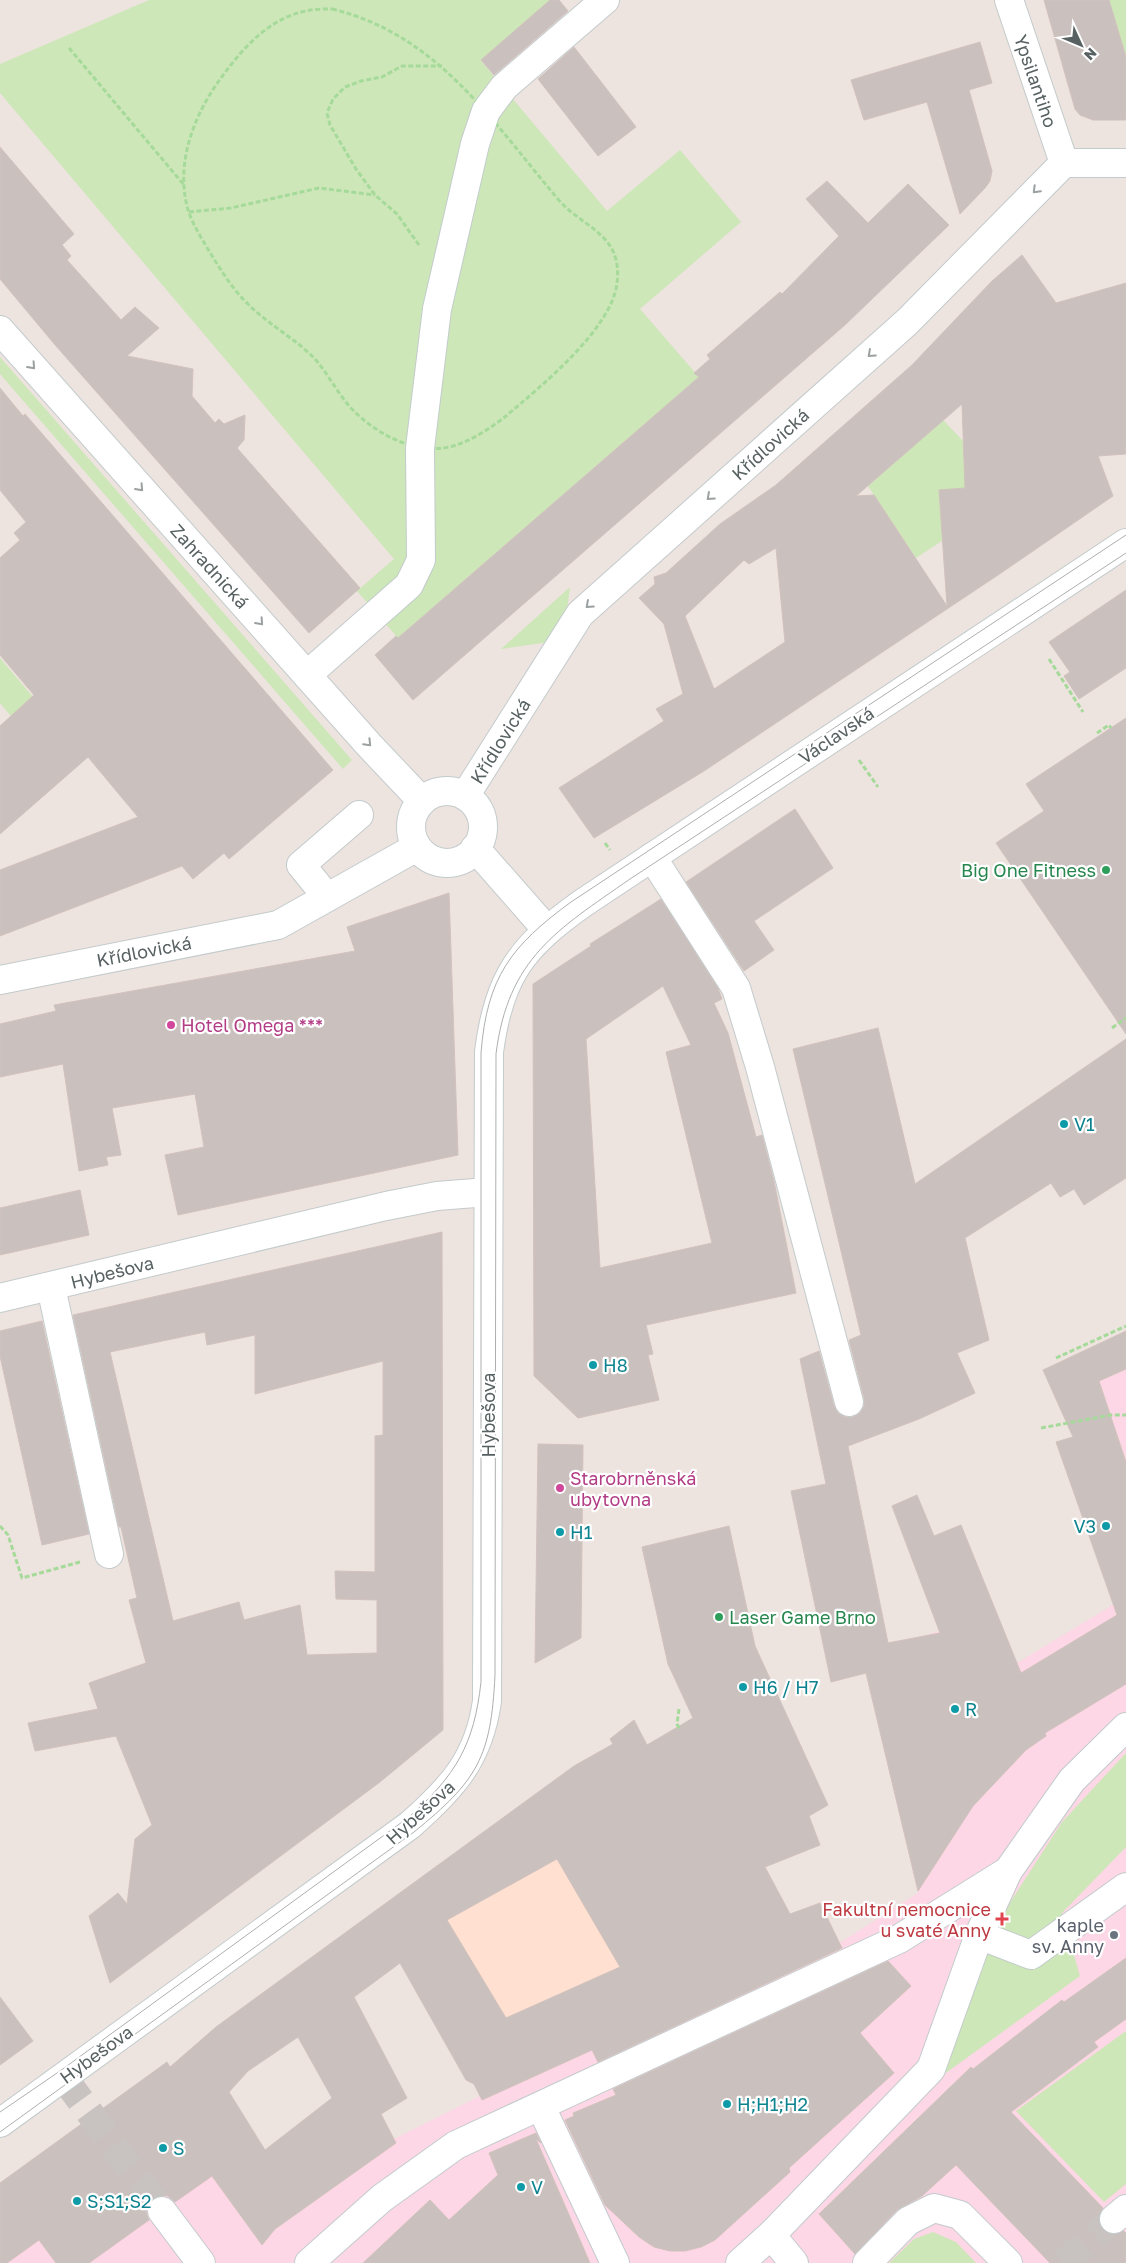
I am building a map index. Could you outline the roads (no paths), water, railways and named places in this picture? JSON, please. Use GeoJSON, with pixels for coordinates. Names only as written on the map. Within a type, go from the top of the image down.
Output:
{"type":"FeatureCollection","features":[{"type":"Feature","properties":{"kind":"street"},"geometry":{"type":"LineString","coordinates":[[307,676],[409,585],[421,560],[420,448],[437,309],[475,144],[486,111],[504,87],[605,0]]}},
{"type":"Feature","properties":{"kind":"street","name":"Ypsilantiho"},"geometry":{"type":"LineString","coordinates":[[1009,0],[1064,163]]}},
{"type":"Feature","properties":{"kind":"street"},"geometry":{"type":"LineString","coordinates":[[1064,163],[1126,163]]}},
{"type":"Feature","properties":{"kind":"street","name":"Křídlovická"},"geometry":{"type":"LineString","coordinates":[[465,796],[580,614],[907,322],[1064,163]]}},
{"type":"Feature","properties":{"kind":"street","name":"Zahradnická"},"geometry":{"type":"LineString","coordinates":[[0,330],[307,676],[422,801]]}},
{"type":"Feature","properties":{"kind":"street","name":"Václavská"},"geometry":{"type":"LineString","coordinates":[[547,930],[583,903],[1126,543]]}},
{"type":"Feature","properties":{"kind":"street"},"geometry":{"type":"LineString","coordinates":[[442,791],[454,792],[465,796],[474,803],[480,814],[482,826],[475,848],[467,856],[457,861],[446,862],[430,858],[417,847],[410,828],[412,818],[422,801],[431,794],[442,791]]}},
{"type":"Feature","properties":{"kind":"street"},"geometry":{"type":"LineString","coordinates":[[327,897],[301,865],[360,815]]}},
{"type":"Feature","properties":{"kind":"street","name":"Křídlovická"},"geometry":{"type":"LineString","coordinates":[[0,980],[278,925],[417,847]]}},
{"type":"Feature","properties":{"kind":"street"},"geometry":{"type":"LineString","coordinates":[[475,848],[547,930]]}},
{"type":"Feature","properties":{"kind":"street"},"geometry":{"type":"LineString","coordinates":[[652,857],[736,988],[760,1067],[849,1402]]}},
{"type":"Feature","properties":{"kind":"street","name":"Hybešova"},"geometry":{"type":"LineString","coordinates":[[0,2122],[410,1825],[450,1788],[470,1758],[484,1721],[487,1701],[489,1052],[494,1014],[498,1000],[515,967],[527,949],[547,930]]}},
{"type":"Feature","properties":{"kind":"street","name":"Hybešova"},"geometry":{"type":"LineString","coordinates":[[0,1298],[386,1206],[437,1196],[488,1192]]}},
{"type":"Feature","properties":{"kind":"street"},"geometry":{"type":"LineString","coordinates":[[51,1287],[109,1554]]}},
{"type":"Feature","properties":{"kind":"street"},"geometry":{"type":"LineString","coordinates":[[740,2263],[771,2234],[931,2069],[979,1935],[1008,1871],[1072,1780],[1126,1727]]}},
{"type":"Feature","properties":{"kind":"street"},"geometry":{"type":"LineString","coordinates":[[309,2263],[382,2198],[456,2145],[899,1939],[1008,1871]]}},
{"type":"Feature","properties":{"kind":"street"},"geometry":{"type":"LineString","coordinates":[[979,1935],[1031,1955],[1126,1887]]}},
{"type":"Feature","properties":{"kind":"street"},"geometry":{"type":"LineString","coordinates":[[541,2107],[615,2263]]}},
{"type":"Feature","properties":{"kind":"street"},"geometry":{"type":"LineString","coordinates":[[867,2263],[908,2221],[934,2208],[960,2215],[1008,2263]]}},
{"type":"Feature","properties":{"kind":"street"},"geometry":{"type":"LineString","coordinates":[[162,2211],[201,2263]]}},
{"type":"Feature","properties":{"kind":"street"},"geometry":{"type":"LineString","coordinates":[[771,2234],[794,2263]]}},
{"type":"Feature","properties":{"kind":"tunnel"},"geometry":{"type":"LineString","coordinates":[[64,2078],[162,2211]]}},
{"type":"Feature","properties":{"kind":"tunnel"},"geometry":{"type":"LineString","coordinates":[[1063,2263],[1114,2219]]}},
{"type":"Feature","properties":{"kind":"tram line"},"geometry":{"type":"LineString","coordinates":[[0,2112],[60,2071],[409,1817],[451,1772],[468,1741],[478,1704],[481,1682],[481,1053],[484,1026],[496,983],[518,949],[532,933],[571,902],[1126,535]]}},
{"type":"Feature","properties":{"kind":"tram line"},"geometry":{"type":"LineString","coordinates":[[0,2132],[414,1832],[453,1797],[467,1781],[477,1765],[490,1727],[495,1675],[496,1054],[502,1021],[512,993],[524,970],[559,931],[630,879],[1126,553]]}},
{"type":"Feature","properties":{"kind":"place","name":"Big One Fitness"},"geometry":{"type":"Point","coordinates":[1106,870]}},
{"type":"Feature","properties":{"kind":"place","name":"Hotel Omega ***"},"geometry":{"type":"Point","coordinates":[171,1025]}},
{"type":"Feature","properties":{"kind":"place","name":"V1"},"geometry":{"type":"Point","coordinates":[1064,1124]}},
{"type":"Feature","properties":{"kind":"place","name":"H8"},"geometry":{"type":"Point","coordinates":[593,1365]}},
{"type":"Feature","properties":{"kind":"place","name":"Starobrněnská ubytovna"},"geometry":{"type":"Point","coordinates":[560,1488]}},
{"type":"Feature","properties":{"kind":"place","name":"V3"},"geometry":{"type":"Point","coordinates":[1106,1526]}},
{"type":"Feature","properties":{"kind":"place","name":"H1"},"geometry":{"type":"Point","coordinates":[560,1532]}},
{"type":"Feature","properties":{"kind":"place","name":"Laser Game Brno"},"geometry":{"type":"Point","coordinates":[719,1617]}},
{"type":"Feature","properties":{"kind":"place","name":"H6 / H7"},"geometry":{"type":"Point","coordinates":[743,1687]}},
{"type":"Feature","properties":{"kind":"place","name":"R"},"geometry":{"type":"Point","coordinates":[955,1709]}},
{"type":"Feature","properties":{"kind":"place","name":"Fakultní nemocnice u svaté Anny"},"geometry":{"type":"Point","coordinates":[1002,1919]}},
{"type":"Feature","properties":{"kind":"place","name":"kaple sv. Anny"},"geometry":{"type":"Point","coordinates":[1114,1935]}},
{"type":"Feature","properties":{"kind":"place","name":"H;H1;H2"},"geometry":{"type":"Point","coordinates":[727,2104]}},
{"type":"Feature","properties":{"kind":"place","name":"S"},"geometry":{"type":"Point","coordinates":[163,2148]}},
{"type":"Feature","properties":{"kind":"place","name":"V"},"geometry":{"type":"Point","coordinates":[521,2187]}},
{"type":"Feature","properties":{"kind":"place","name":"S;S1;S2"},"geometry":{"type":"Point","coordinates":[77,2201]}}]}
